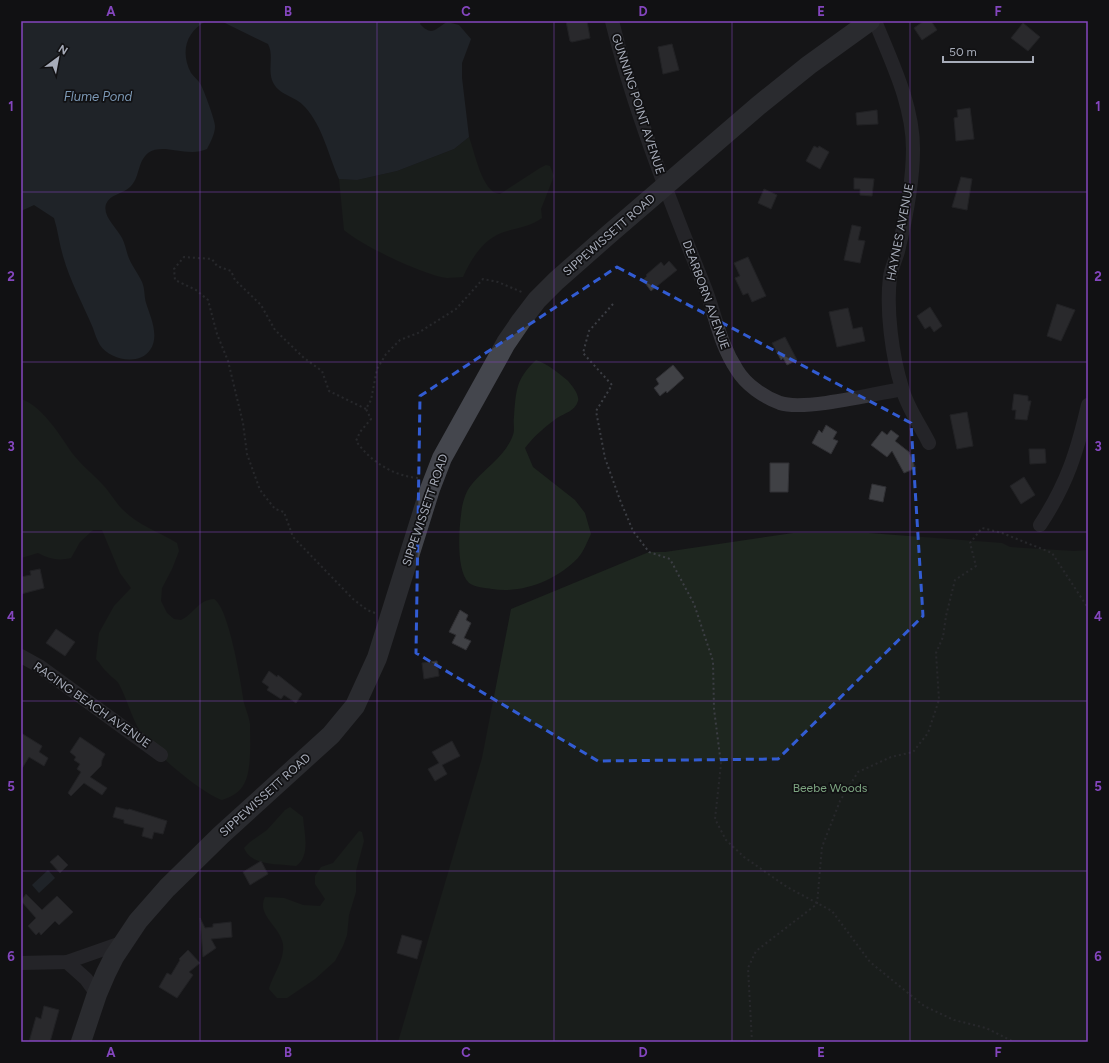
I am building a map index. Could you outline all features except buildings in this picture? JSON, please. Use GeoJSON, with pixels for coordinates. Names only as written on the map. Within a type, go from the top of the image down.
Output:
{"type":"FeatureCollection","features":[{"type":"Feature","properties":{"kind":"main road","name":"SIPPEWISSETT ROAD"},"geometry":{"type":"LineString","coordinates":[[81,1042],[97,994],[124,942],[138,921],[167,888],[221,835],[331,735],[355,706],[370,676],[434,478],[452,438],[506,343],[537,300],[569,268],[798,74],[870,21]]}},
{"type":"Feature","properties":{"kind":"street","name":"GUNNING POINT AVENUE"},"geometry":{"type":"LineString","coordinates":[[612,21],[626,70],[665,187]]}},
{"type":"Feature","properties":{"kind":"street","name":"HAYNES AVENUE"},"geometry":{"type":"LineString","coordinates":[[875,21],[897,74],[909,113],[913,148],[910,190],[898,252],[890,276],[889,304],[893,350],[902,389],[929,443]]}},
{"type":"Feature","properties":{"kind":"street","name":"DEARBORN AVENUE"},"geometry":{"type":"LineString","coordinates":[[665,187],[705,288],[721,342],[737,372],[750,386],[780,403],[803,406],[902,389]]}},
{"type":"Feature","properties":{"kind":"street"},"geometry":{"type":"LineString","coordinates":[[1040,524],[1067,479],[1079,444],[1088,405]]}},
{"type":"Feature","properties":{"kind":"street","name":"RACING BEACH AVENUE"},"geometry":{"type":"LineString","coordinates":[[21,656],[39,666],[161,755]]}},
{"type":"Feature","properties":{"kind":"street"},"geometry":{"type":"LineString","coordinates":[[21,963],[67,962],[124,942]]}},
{"type":"Feature","properties":{"kind":"street"},"geometry":{"type":"LineString","coordinates":[[67,962],[86,979],[97,994]]}},
{"type":"Feature","properties":{"kind":"path"},"geometry":{"type":"LineString","coordinates":[[391,614],[379,615],[367,610],[339,586],[292,537],[284,512],[275,509],[260,490],[247,454],[243,423],[228,361],[217,334],[208,300],[196,290],[175,280],[174,269],[184,257],[212,259],[217,266],[231,271],[235,280],[261,305],[276,330],[304,358],[322,371],[329,391],[366,409],[371,419],[360,432],[356,441],[365,453],[379,464],[401,475],[416,478],[434,478]]}},
{"type":"Feature","properties":{"kind":"path"},"geometry":{"type":"LineString","coordinates":[[366,409],[371,400],[377,369],[386,354],[400,340],[418,333],[456,308],[483,279],[498,282],[537,300]]}},
{"type":"Feature","properties":{"kind":"path"},"geometry":{"type":"LineString","coordinates":[[613,304],[589,331],[583,354],[612,385],[596,411],[606,458],[620,500],[633,532],[649,552],[670,559],[677,570],[694,604],[713,661],[714,709],[721,764],[715,819],[726,840],[744,857],[788,887],[832,911],[870,962],[924,1006],[954,1020],[986,1028],[1014,1042]]}},
{"type":"Feature","properties":{"kind":"path"},"geometry":{"type":"LineString","coordinates":[[752,1042],[748,968],[756,951],[776,934],[801,918],[817,904],[822,847],[840,800],[858,772],[891,757],[913,752],[928,733],[939,700],[936,653],[943,637],[946,616],[956,580],[976,566],[970,543],[982,528],[1002,533],[1052,553],[1088,608]]}},
{"type":"Feature","properties":{"kind":"highlighted area"},"geometry":{"type":"Polygon","coordinates":[[[617,267],[911,423],[923,616],[778,759],[598,761],[416,653],[420,396],[617,267]]]}},
{"type":"Feature","properties":{"kind":"green space"},"geometry":{"type":"Polygon","coordinates":[[[469,137],[484,180],[488,187],[494,192],[500,194],[540,168],[546,165],[550,166],[554,176],[541,209],[542,218],[522,227],[494,236],[478,251],[463,277],[451,278],[437,276],[409,266],[364,244],[344,230],[339,179],[357,180],[397,171],[454,149],[469,137]]]}},
{"type":"Feature","properties":{"kind":"green space"},"geometry":{"type":"Polygon","coordinates":[[[536,360],[556,371],[567,380],[573,387],[578,401],[575,407],[548,425],[525,448],[533,467],[575,500],[585,513],[591,534],[578,558],[570,566],[549,579],[538,584],[515,589],[503,590],[477,586],[469,583],[465,577],[460,560],[460,530],[463,502],[467,491],[472,484],[500,456],[510,443],[514,433],[515,399],[518,386],[524,373],[536,360]]]}},
{"type":"Feature","properties":{"kind":"green space"},"geometry":{"type":"Polygon","coordinates":[[[21,399],[29,403],[43,414],[75,457],[105,487],[123,510],[142,524],[177,543],[179,551],[162,588],[161,601],[167,613],[174,619],[181,620],[204,602],[214,599],[225,616],[234,647],[244,703],[250,724],[250,755],[247,778],[240,790],[232,796],[222,800],[213,796],[177,770],[155,750],[140,731],[119,684],[96,659],[99,633],[114,606],[131,588],[120,573],[102,530],[93,530],[80,542],[71,558],[54,559],[38,553],[21,558],[21,399]]]}},
{"type":"Feature","properties":{"kind":"green space","name":"Beebe Woods"},"geometry":{"type":"Polygon","coordinates":[[[793,533],[869,533],[1002,543],[1010,547],[1074,551],[1088,550],[1088,1042],[398,1042],[482,758],[511,609],[649,552],[665,552],[793,533]]]}},
{"type":"Feature","properties":{"kind":"green space"},"geometry":{"type":"Polygon","coordinates":[[[290,807],[303,817],[306,843],[304,856],[301,862],[296,866],[267,863],[259,861],[248,854],[244,848],[267,830],[285,810],[290,807]]]}},
{"type":"Feature","properties":{"kind":"green space"},"geometry":{"type":"Polygon","coordinates":[[[359,831],[362,832],[364,841],[356,871],[356,892],[349,915],[347,935],[343,946],[335,961],[315,979],[287,998],[277,998],[269,989],[281,961],[283,944],[278,932],[266,915],[263,903],[265,897],[284,898],[303,905],[320,906],[325,899],[315,884],[315,876],[321,867],[333,863],[359,831]]]}},
{"type":"Feature","properties":{"kind":"water","name":"Flume Pond"},"geometry":{"type":"Polygon","coordinates":[[[21,21],[206,21],[194,31],[190,37],[187,43],[186,58],[191,73],[201,85],[215,123],[214,132],[207,149],[191,152],[161,149],[148,153],[144,157],[130,187],[110,198],[105,208],[108,217],[124,242],[129,259],[142,282],[146,303],[152,320],[154,332],[153,344],[145,355],[139,358],[125,359],[117,357],[110,354],[100,345],[66,265],[54,218],[34,205],[21,211],[21,21]]]}},
{"type":"Feature","properties":{"kind":"water"},"geometry":{"type":"Polygon","coordinates":[[[217,21],[421,21],[420,24],[424,28],[431,31],[447,22],[459,25],[471,39],[462,63],[462,78],[469,137],[454,149],[397,171],[357,180],[339,179],[321,132],[311,115],[301,103],[278,89],[272,80],[271,53],[268,44],[223,22],[217,21]]]}},
{"type":"Feature","properties":{"kind":"water"},"geometry":{"type":"Polygon","coordinates":[[[48,870],[55,878],[39,893],[32,885],[48,870]]]}}]}
